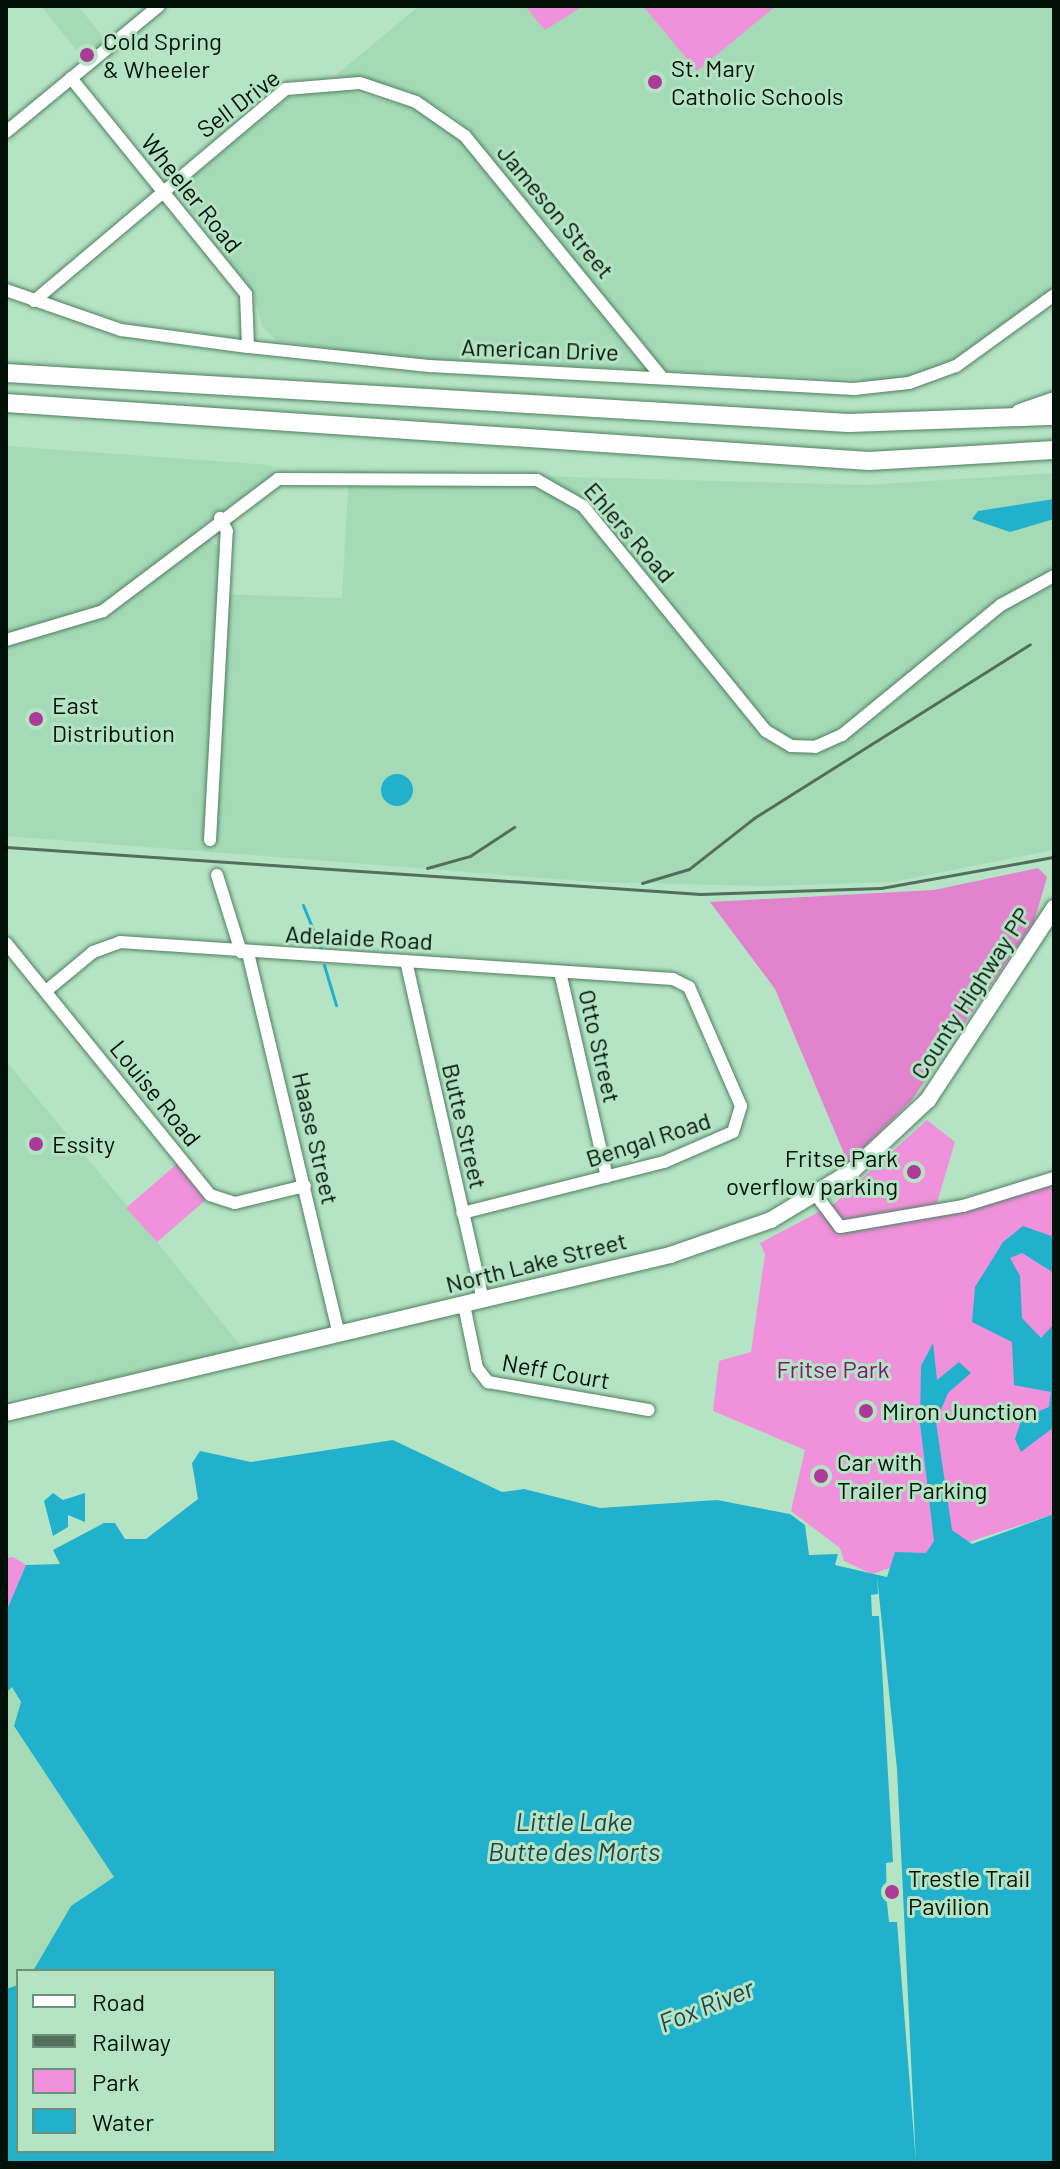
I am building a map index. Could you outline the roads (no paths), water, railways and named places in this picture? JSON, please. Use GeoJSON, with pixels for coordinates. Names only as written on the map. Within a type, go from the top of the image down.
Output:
{"type":"FeatureCollection","features":[{"type":"Feature","properties":{"kind":"highway"},"geometry":{"type":"LineString","coordinates":[[6,373],[849,423],[1020,413],[1054,416]]}},
{"type":"Feature","properties":{"kind":"highway"},"geometry":{"type":"LineString","coordinates":[[1020,413],[1054,401]]}},
{"type":"Feature","properties":{"kind":"highway"},"geometry":{"type":"LineString","coordinates":[[6,403],[869,461],[1054,450]]}},
{"type":"Feature","properties":{"kind":"main road","name":"County Highway PP"},"geometry":{"type":"LineString","coordinates":[[816,1195],[888,1141],[941,1085],[1054,908]]}},
{"type":"Feature","properties":{"kind":"main road","name":"North Lake Street"},"geometry":{"type":"LineString","coordinates":[[6,1413],[716,1242],[816,1195]]}},
{"type":"Feature","properties":{"kind":"street"},"geometry":{"type":"LineString","coordinates":[[6,132],[159,6]]}},
{"type":"Feature","properties":{"kind":"street","name":"Wheeler Road"},"geometry":{"type":"LineString","coordinates":[[71,78],[246,294],[248,347]]}},
{"type":"Feature","properties":{"kind":"street","name":"Sell Drive"},"geometry":{"type":"LineString","coordinates":[[34,301],[162,190],[299,84],[360,83],[399,94]]}},
{"type":"Feature","properties":{"kind":"street","name":"Jameson Street"},"geometry":{"type":"LineString","coordinates":[[399,94],[465,136],[661,376]]}},
{"type":"Feature","properties":{"kind":"street","name":"American Drive"},"geometry":{"type":"LineString","coordinates":[[6,290],[121,330],[248,347],[430,366],[895,386],[969,360],[1054,295]]}},
{"type":"Feature","properties":{"kind":"street","name":"Ehlers Road"},"geometry":{"type":"LineString","coordinates":[[6,640],[103,611],[265,485],[292,476],[559,486],[766,731],[803,748],[837,739],[1001,605],[1054,576]]}},
{"type":"Feature","properties":{"kind":"street"},"geometry":{"type":"LineString","coordinates":[[210,840],[227,531],[220,518]]}},
{"type":"Feature","properties":{"kind":"street","name":"Haase Street"},"geometry":{"type":"LineString","coordinates":[[217,875],[244,952],[305,1186],[339,1334]]}},
{"type":"Feature","properties":{"kind":"street","name":"Louise Road"},"geometry":{"type":"LineString","coordinates":[[6,943],[210,1195],[235,1203],[305,1186]]}},
{"type":"Feature","properties":{"kind":"street","name":"Adelaide Road"},"geometry":{"type":"LineString","coordinates":[[46,991],[111,943],[406,961],[685,983]]}},
{"type":"Feature","properties":{"kind":"street","name":"Butte Street"},"geometry":{"type":"LineString","coordinates":[[406,961],[483,1300]]}},
{"type":"Feature","properties":{"kind":"street","name":"Otto Street"},"geometry":{"type":"LineString","coordinates":[[560,972],[607,1177]]}},
{"type":"Feature","properties":{"kind":"street","name":"Bengal Road"},"geometry":{"type":"LineString","coordinates":[[462,1213],[607,1177],[722,1139],[739,1121],[739,1100],[685,983]]}},
{"type":"Feature","properties":{"kind":"street"},"geometry":{"type":"LineString","coordinates":[[816,1195],[840,1227],[963,1206],[1054,1178]]}},
{"type":"Feature","properties":{"kind":"street","name":"Neff Court"},"geometry":{"type":"LineString","coordinates":[[464,1305],[477,1368],[488,1382],[649,1410]]}},
{"type":"Feature","properties":{"kind":"water"},"geometry":{"type":"Polygon","coordinates":[[[1054,499],[1054,519],[1010,532],[972,519],[978,511],[1054,499]]]}},
{"type":"Feature","properties":{"kind":"water"},"geometry":{"type":"Polygon","coordinates":[[[397,774],[408,779],[413,790],[408,801],[397,806],[386,801],[381,790],[386,779],[397,774]]]}},
{"type":"Feature","properties":{"kind":"water"},"geometry":{"type":"Polygon","coordinates":[[[1023,1226],[1054,1237],[1054,1273],[1022,1253],[1010,1258],[1020,1276],[1022,1318],[1041,1338],[1054,1324],[1054,1427],[1021,1452],[1015,1439],[1022,1418],[1049,1407],[1051,1392],[1014,1385],[1012,1342],[972,1322],[975,1287],[1003,1242],[1023,1226]]]}},
{"type":"Feature","properties":{"kind":"water","name":"Little Lake Butte des Morts"},"geometry":{"type":"Polygon","coordinates":[[[933,1343],[937,1380],[959,1362],[971,1373],[948,1393],[936,1422],[952,1530],[972,1544],[1054,1514],[1054,2163],[6,2163],[6,1989],[16,1986],[16,2153],[276,2153],[276,1969],[34,1969],[71,1906],[114,1877],[14,1726],[21,1702],[12,1687],[6,1693],[6,1612],[26,1565],[60,1564],[53,1550],[104,1523],[115,1523],[125,1539],[146,1539],[198,1499],[192,1463],[200,1451],[251,1462],[393,1440],[502,1492],[524,1489],[600,1508],[717,1500],[790,1514],[805,1525],[809,1555],[838,1554],[835,1565],[887,1577],[895,1552],[926,1553],[934,1541],[920,1423],[921,1366],[933,1343]]]}},
{"type":"Feature","properties":{"kind":"water"},"geometry":{"type":"Polygon","coordinates":[[[53,1493],[63,1500],[85,1493],[85,1522],[68,1515],[68,1527],[53,1536],[44,1501],[53,1493]]]}},
{"type":"Feature","properties":{"kind":"waterway"},"geometry":{"type":"LineString","coordinates":[[303,905],[321,949]]}},
{"type":"Feature","properties":{"kind":"waterway"},"geometry":{"type":"LineString","coordinates":[[324,965],[336,1005]]}},
{"type":"Feature","properties":{"kind":"railway"},"geometry":{"type":"LineString","coordinates":[[642,883],[689,869],[754,818],[1030,644]]}},
{"type":"Feature","properties":{"kind":"railway"},"geometry":{"type":"LineString","coordinates":[[427,868],[470,856],[514,827]]}},
{"type":"Feature","properties":{"kind":"railway"},"geometry":{"type":"LineString","coordinates":[[6,847],[700,894],[881,888],[1054,857]]}},
{"type":"Feature","properties":{"kind":"place","name":"Cold Spring & Wheeler"},"geometry":{"type":"Point","coordinates":[87,55]}},
{"type":"Feature","properties":{"kind":"place","name":"St. Mary Catholic Schools"},"geometry":{"type":"Point","coordinates":[655,82]}},
{"type":"Feature","properties":{"kind":"place","name":"East Distribution"},"geometry":{"type":"Point","coordinates":[36,719]}},
{"type":"Feature","properties":{"kind":"place","name":"Essity"},"geometry":{"type":"Point","coordinates":[36,1144]}},
{"type":"Feature","properties":{"kind":"place","name":"Fritse Park overflow parking"},"geometry":{"type":"Point","coordinates":[914,1172]}},
{"type":"Feature","properties":{"kind":"place","name":"Miron Junction"},"geometry":{"type":"Point","coordinates":[866,1411]}},
{"type":"Feature","properties":{"kind":"place","name":"Car with Trailer Parking"},"geometry":{"type":"Point","coordinates":[821,1476]}},
{"type":"Feature","properties":{"kind":"place","name":"Trestle Trail Pavilion"},"geometry":{"type":"Point","coordinates":[892,1892]}},
{"type":"Feature","properties":{"kind":"park label","name":"Fritse Park"},"geometry":{"type":"Point","coordinates":[833,1369]}},
{"type":"Feature","properties":{"kind":"water label","name":"Fox River"},"geometry":{"type":"Point","coordinates":[706,2005]}}]}
